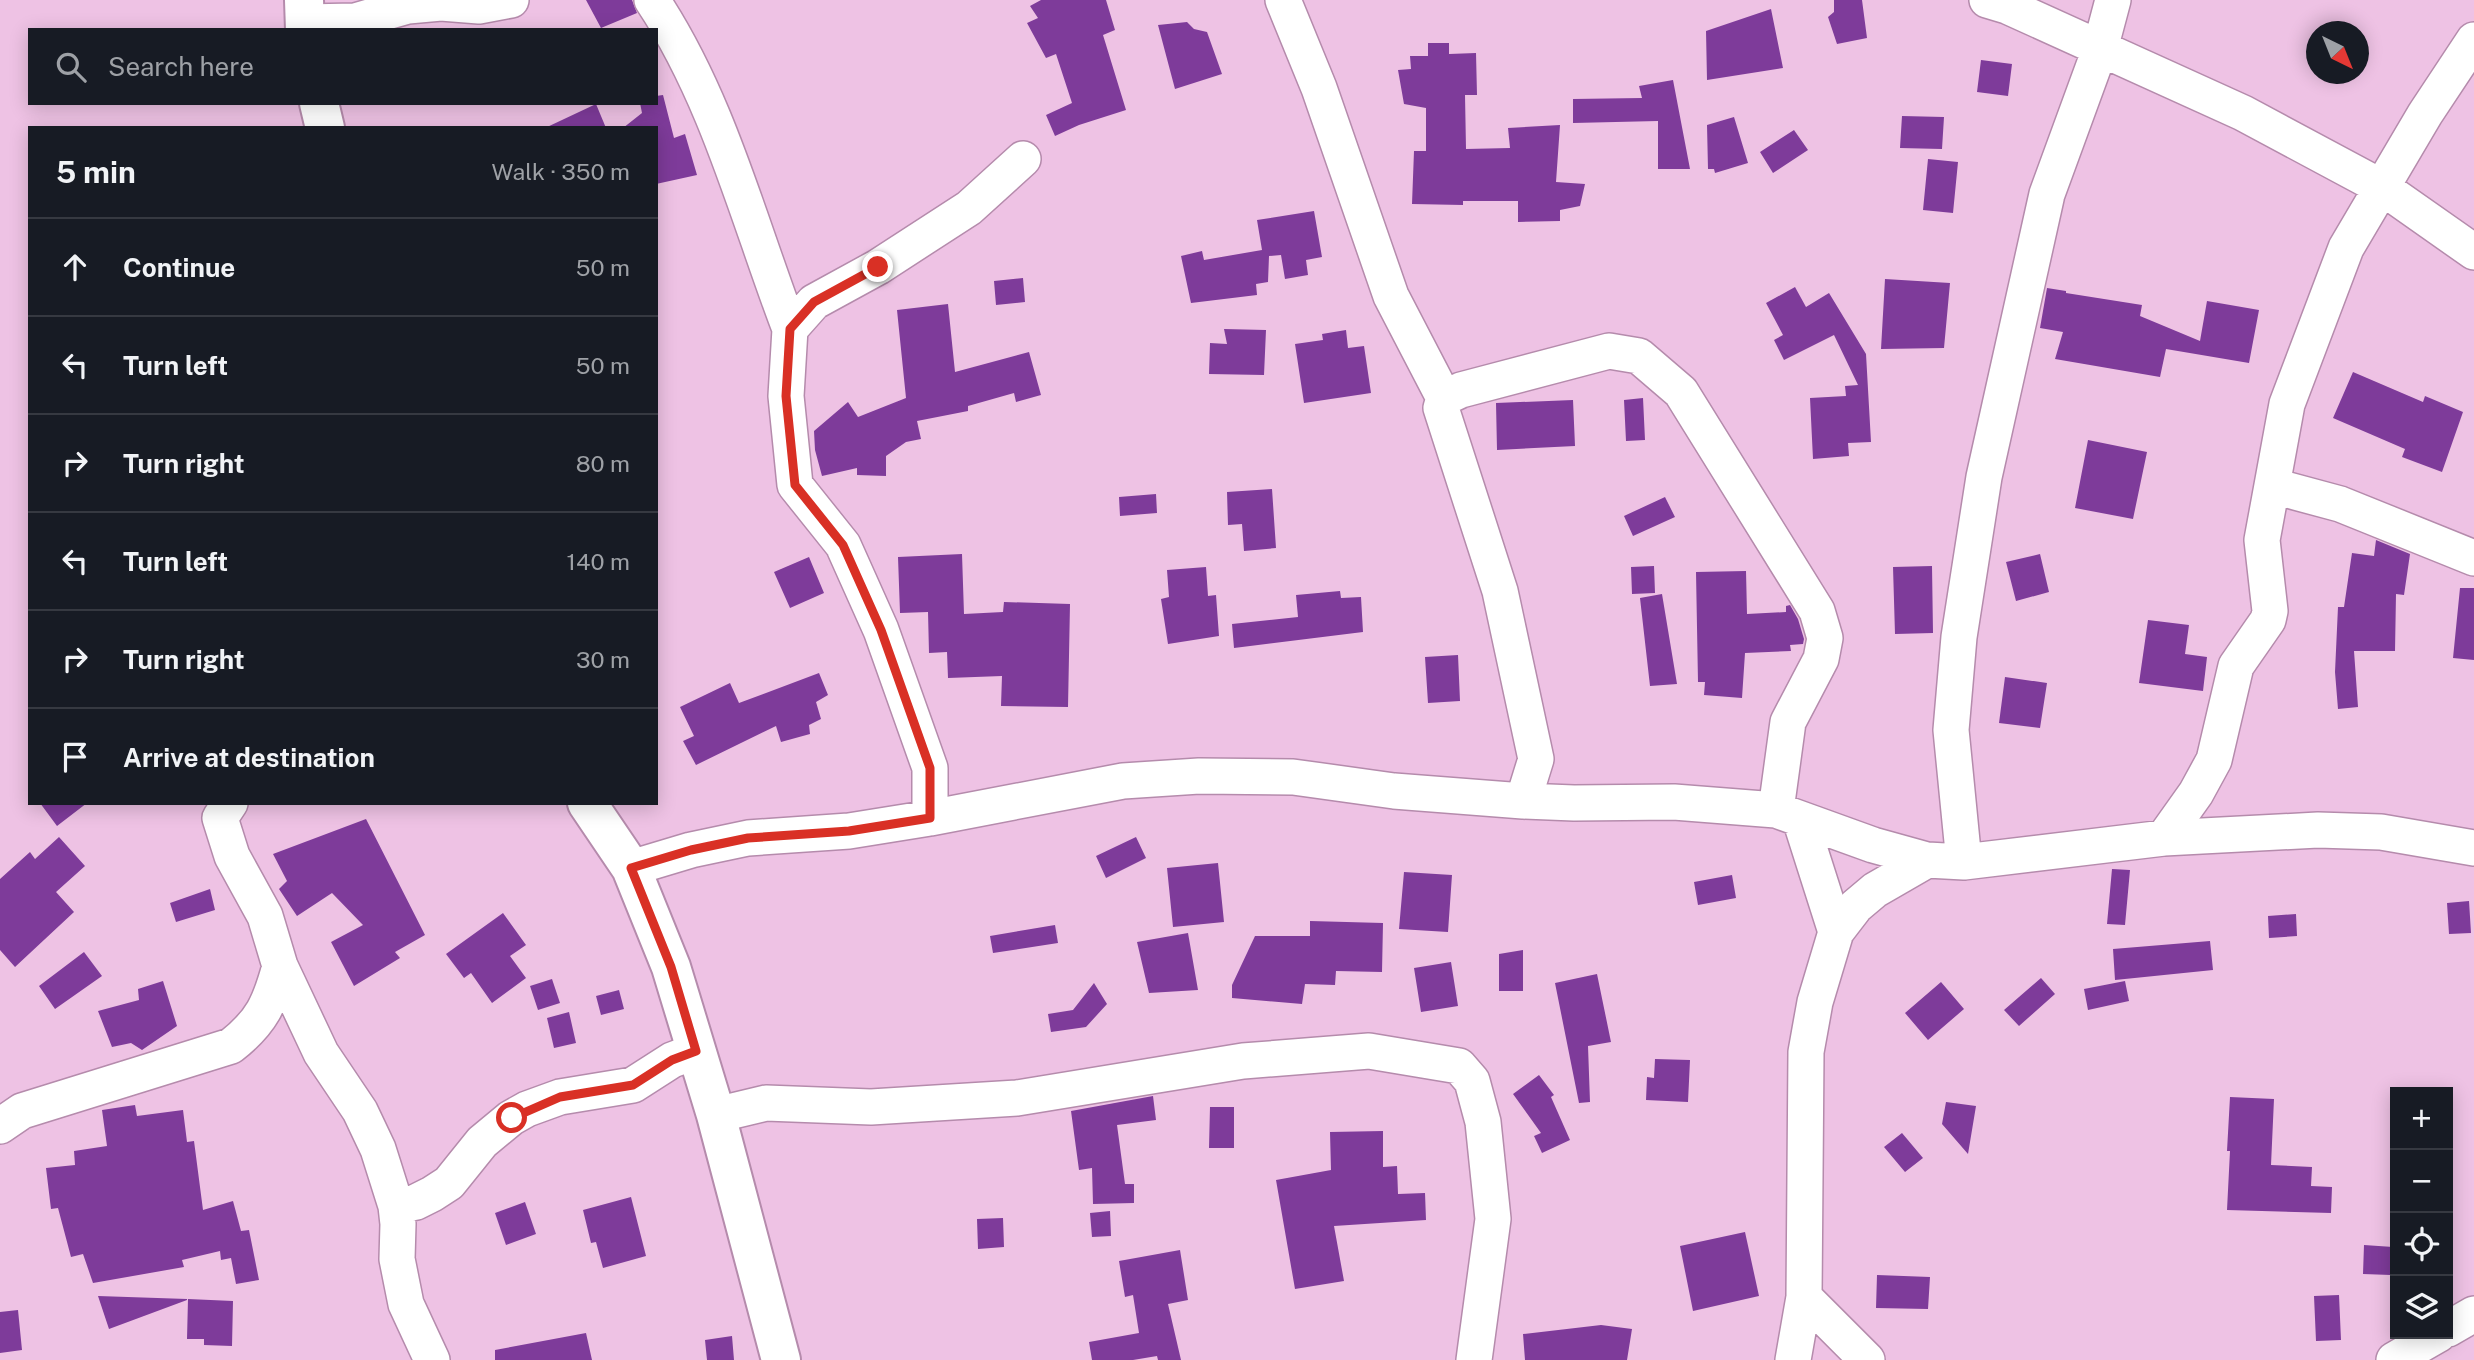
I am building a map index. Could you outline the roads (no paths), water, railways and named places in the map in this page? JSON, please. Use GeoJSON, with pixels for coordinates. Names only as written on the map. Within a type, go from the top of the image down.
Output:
{"type":"FeatureCollection","features":[{"type":"Feature","properties":{"kind":"main road"},"geometry":{"type":"LineString","coordinates":[[319,105],[325,126]]}},
{"type":"Feature","properties":{"kind":"main road"},"geometry":{"type":"LineString","coordinates":[[588,805],[631,868],[671,967],[716,1115],[781,1360]]}},
{"type":"Feature","properties":{"kind":"street"},"geometry":{"type":"LineString","coordinates":[[305,17],[355,21],[419,5],[441,3],[479,6],[511,0]]}},
{"type":"Feature","properties":{"kind":"street"},"geometry":{"type":"LineString","coordinates":[[652,0],[670,26],[725,148],[790,329],[786,396],[795,485],[843,545],[881,630],[930,768],[930,818]]}},
{"type":"Feature","properties":{"kind":"street"},"geometry":{"type":"LineString","coordinates":[[1283,0],[1319,88],[1391,296],[1444,398],[1441,408],[1500,591],[1536,759],[1523,801]]}},
{"type":"Feature","properties":{"kind":"street"},"geometry":{"type":"LineString","coordinates":[[1987,0],[2007,6],[2243,113],[2383,188],[2474,252]]}},
{"type":"Feature","properties":{"kind":"street"},"geometry":{"type":"LineString","coordinates":[[1964,862],[1951,730],[1959,637],[1984,477],[2047,194],[2100,49],[2113,0]]}},
{"type":"Feature","properties":{"kind":"street"},"geometry":{"type":"LineString","coordinates":[[2164,838],[2196,793],[2214,760],[2236,666],[2268,620],[2270,611],[2262,540],[2287,404],[2320,314],[2346,248],[2425,114],[2474,40]]}},
{"type":"Feature","properties":{"kind":"street"},"geometry":{"type":"LineString","coordinates":[[790,329],[814,302],[878,267],[969,208],[1023,159]]}},
{"type":"Feature","properties":{"kind":"street"},"geometry":{"type":"LineString","coordinates":[[1444,398],[1461,390],[1609,351],[1639,356],[1681,392],[1817,611],[1825,638],[1821,659],[1788,722],[1788,814],[1836,932]]}},
{"type":"Feature","properties":{"kind":"street"},"geometry":{"type":"LineString","coordinates":[[2273,486],[2340,504],[2474,558]]}},
{"type":"Feature","properties":{"kind":"street"},"geometry":{"type":"LineString","coordinates":[[631,868],[691,850],[748,838],[849,831],[1123,781],[1199,776],[1293,777],[1394,791],[1523,801],[1674,802],[1788,814],[1873,845],[1927,860],[1964,862],[2164,838],[2318,830],[2381,832],[2474,848]]}},
{"type":"Feature","properties":{"kind":"street"},"geometry":{"type":"LineString","coordinates":[[229,805],[220,818],[232,856],[265,916],[280,967],[321,1053],[366,1124],[390,1181],[396,1206],[397,1259],[401,1281],[407,1304],[432,1360]]}},
{"type":"Feature","properties":{"kind":"street"},"geometry":{"type":"LineString","coordinates":[[1793,1360],[1804,1297],[1806,1052],[1815,1002],[1836,932],[1856,906],[1875,890],[1927,860]]}},
{"type":"Feature","properties":{"kind":"street"},"geometry":{"type":"LineString","coordinates":[[0,1125],[22,1111],[231,1046],[248,1033],[264,1013],[280,967]]}},
{"type":"Feature","properties":{"kind":"street"},"geometry":{"type":"LineString","coordinates":[[396,1206],[415,1202],[449,1183],[482,1142],[527,1109],[560,1097],[633,1085],[672,1060],[696,1051]]}},
{"type":"Feature","properties":{"kind":"street"},"geometry":{"type":"LineString","coordinates":[[716,1115],[766,1103],[871,1107],[1017,1098],[1243,1061],[1369,1051],[1459,1066],[1472,1081],[1483,1122],[1493,1219],[1474,1360]]}},
{"type":"Feature","properties":{"kind":"street"},"geometry":{"type":"LineString","coordinates":[[1804,1297],[1867,1360]]}},
{"type":"Feature","properties":{"kind":"street"},"geometry":{"type":"LineString","coordinates":[[2453,1326],[2474,1314]]}},
{"type":"Feature","properties":{"kind":"street"},"geometry":{"type":"LineString","coordinates":[[2394,1360],[2430,1339]]}}]}
